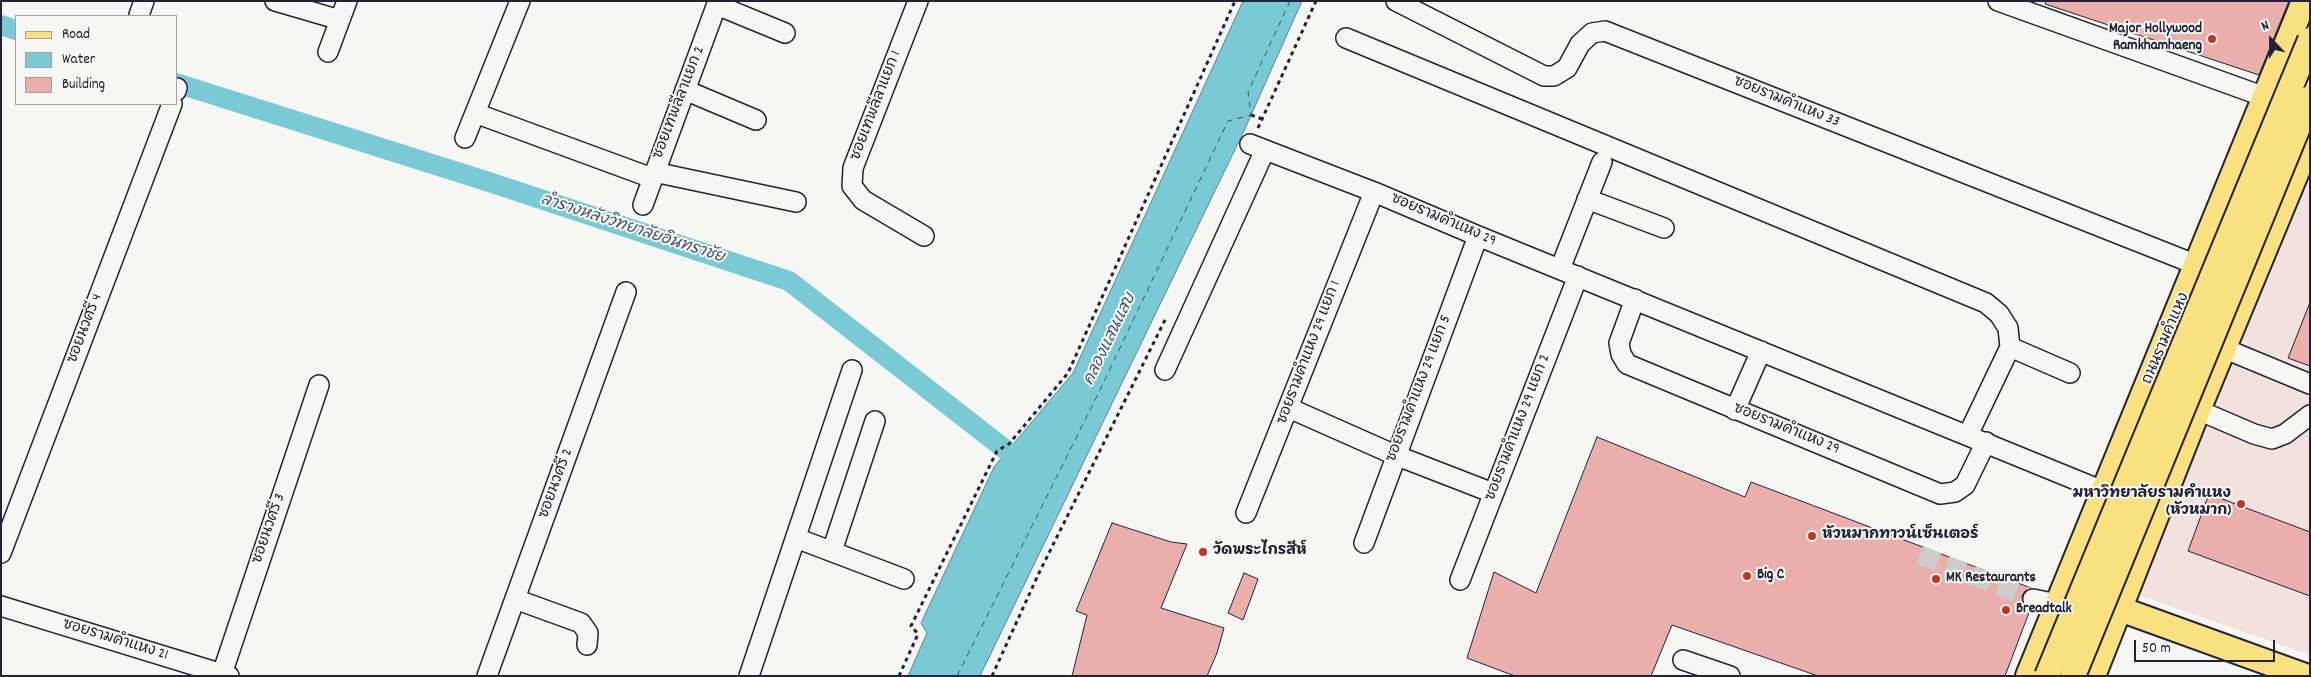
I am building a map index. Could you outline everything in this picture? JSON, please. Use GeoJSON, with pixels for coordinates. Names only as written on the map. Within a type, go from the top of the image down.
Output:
{"type":"FeatureCollection","features":[{"type":"Feature","properties":{"kind":"main road","name":"ถนนรามคำแหง"},"geometry":{"type":"LineString","coordinates":[[2028,676],[2304,1]]}},
{"type":"Feature","properties":{"kind":"main road","name":"ถนนรามคำแหง"},"geometry":{"type":"LineString","coordinates":[[2047,676],[2310,40]]}},
{"type":"Feature","properties":{"kind":"main road"},"geometry":{"type":"LineString","coordinates":[[2073,676],[2310,98]]}},
{"type":"Feature","properties":{"kind":"main road"},"geometry":{"type":"LineString","coordinates":[[2093,676],[2223,348],[2310,140]]}},
{"type":"Feature","properties":{"kind":"main road"},"geometry":{"type":"LineString","coordinates":[[2057,604],[2120,609],[2305,676]]}},
{"type":"Feature","properties":{"kind":"street"},"geometry":{"type":"LineString","coordinates":[[275,1],[340,20]]}},
{"type":"Feature","properties":{"kind":"street"},"geometry":{"type":"LineString","coordinates":[[328,52],[347,1]]}},
{"type":"Feature","properties":{"kind":"street"},"geometry":{"type":"LineString","coordinates":[[465,138],[520,1]]}},
{"type":"Feature","properties":{"kind":"street","name":"ซอยเทพลีลาแยก 1"},"geometry":{"type":"LineString","coordinates":[[918,1],[853,168],[852,186],[863,200],[924,236]]}},
{"type":"Feature","properties":{"kind":"street","name":"ซอยรามคำแหง 33"},"geometry":{"type":"LineString","coordinates":[[1396,1],[1544,76],[1554,76],[1567,68],[1580,44],[1592,33],[1605,31],[2197,265]]}},
{"type":"Feature","properties":{"kind":"street"},"geometry":{"type":"LineString","coordinates":[[1998,1],[2265,97]]}},
{"type":"Feature","properties":{"kind":"street"},"geometry":{"type":"LineString","coordinates":[[718,3],[785,33]]}},
{"type":"Feature","properties":{"kind":"street","name":"ซอยเทพลีลาแยก 2"},"geometry":{"type":"LineString","coordinates":[[642,205],[718,3]]}},
{"type":"Feature","properties":{"kind":"street"},"geometry":{"type":"LineString","coordinates":[[1346,38],[1986,303],[1999,314],[2008,328],[2010,347],[1968,435]]}},
{"type":"Feature","properties":{"kind":"street"},"geometry":{"type":"LineString","coordinates":[[685,90],[756,120]]}},
{"type":"Feature","properties":{"kind":"street","name":"ซอยนวศรี 4"},"geometry":{"type":"LineString","coordinates":[[1,553],[171,105]]}},
{"type":"Feature","properties":{"kind":"street"},"geometry":{"type":"LineString","coordinates":[[475,113],[653,175],[796,202]]}},
{"type":"Feature","properties":{"kind":"street"},"geometry":{"type":"LineString","coordinates":[[1165,370],[1258,147]]}},
{"type":"Feature","properties":{"kind":"street","name":"ซอยรามคำแหง 29"},"geometry":{"type":"LineString","coordinates":[[1258,147],[1374,192],[2103,491]]}},
{"type":"Feature","properties":{"kind":"street"},"geometry":{"type":"LineString","coordinates":[[1560,269],[1602,162]]}},
{"type":"Feature","properties":{"kind":"street","name":"ซอยรามคำแหง 29 แยก 1"},"geometry":{"type":"LineString","coordinates":[[1246,513],[1374,192]]}},
{"type":"Feature","properties":{"kind":"street"},"geometry":{"type":"LineString","coordinates":[[1587,199],[1664,228]]}},
{"type":"Feature","properties":{"kind":"street","name":"ซอยรามคำแหง 29 แยก 5"},"geometry":{"type":"LineString","coordinates":[[1364,543],[1395,455],[1478,236]]}},
{"type":"Feature","properties":{"kind":"street","name":"ซอยรามคำแหง 29 แยก 2"},"geometry":{"type":"LineString","coordinates":[[1460,580],[1578,276]]}},
{"type":"Feature","properties":{"kind":"street","name":"ซอยนวศรี 2"},"geometry":{"type":"LineString","coordinates":[[487,676],[626,292]]}},
{"type":"Feature","properties":{"kind":"street","name":"ซอยรามคำแหง 29"},"geometry":{"type":"LineString","coordinates":[[1635,299],[1619,343],[1621,354],[1627,364],[1940,494],[1955,492],[1965,485],[1986,442]]}},
{"type":"Feature","properties":{"kind":"street"},"geometry":{"type":"LineString","coordinates":[[2010,347],[2070,373]]}},
{"type":"Feature","properties":{"kind":"street"},"geometry":{"type":"LineString","coordinates":[[2223,348],[2310,384]]}},
{"type":"Feature","properties":{"kind":"street"},"geometry":{"type":"LineString","coordinates":[[1735,410],[1761,350]]}},
{"type":"Feature","properties":{"kind":"street"},"geometry":{"type":"LineString","coordinates":[[750,676],[852,370]]}},
{"type":"Feature","properties":{"kind":"street","name":"ซอยนวศรี 3"},"geometry":{"type":"LineString","coordinates":[[225,675],[319,385]]}},
{"type":"Feature","properties":{"kind":"street"},"geometry":{"type":"LineString","coordinates":[[1289,408],[1395,455],[1494,493]]}},
{"type":"Feature","properties":{"kind":"street"},"geometry":{"type":"LineString","coordinates":[[2198,410],[2254,434],[2272,439],[2285,434],[2310,415]]}},
{"type":"Feature","properties":{"kind":"street"},"geometry":{"type":"LineString","coordinates":[[832,551],[875,421]]}},
{"type":"Feature","properties":{"kind":"street"},"geometry":{"type":"LineString","coordinates":[[796,538],[904,579]]}},
{"type":"Feature","properties":{"kind":"street"},"geometry":{"type":"LineString","coordinates":[[515,599],[580,623],[588,633],[587,645]]}},
{"type":"Feature","properties":{"kind":"street"},"geometry":{"type":"LineString","coordinates":[[2034,599],[2057,604]]}},
{"type":"Feature","properties":{"kind":"street","name":"ซอยรามคำแหง 21"},"geometry":{"type":"LineString","coordinates":[[1,606],[225,675]]}},
{"type":"Feature","properties":{"kind":"street"},"geometry":{"type":"LineString","coordinates":[[1683,660],[1730,676]]}},
{"type":"Feature","properties":{"kind":"path"},"geometry":{"type":"LineString","coordinates":[[900,676],[918,634],[911,626],[997,451],[1009,444],[1068,373],[1235,1]]}},
{"type":"Feature","properties":{"kind":"path"},"geometry":{"type":"LineString","coordinates":[[1258,147],[1262,119],[1316,1]]}},
{"type":"Feature","properties":{"kind":"path"},"geometry":{"type":"LineString","coordinates":[[1251,116],[1262,119]]}},
{"type":"Feature","properties":{"kind":"path"},"geometry":{"type":"LineString","coordinates":[[992,676],[1039,573],[1168,313]]}},
{"type":"Feature","properties":{"kind":"shaded area","name":"มหาวิทยาลัยรามคำแหง (หัวหมาก)"},"geometry":{"type":"Polygon","coordinates":[[[2310,178],[2310,655],[2133,593],[2237,354],[2310,178]]]}},
{"type":"Feature","properties":{"kind":"water","name":"คลองแสนแสบ"},"geometry":{"type":"Polygon","coordinates":[[[1243,1],[1302,1],[1244,131],[980,676],[908,676],[927,633],[921,623],[994,467],[1073,373],[1243,1]]]}},
{"type":"Feature","properties":{"kind":"building","name":"Major Hollywood Ramkhamhaeng"},"geometry":{"type":"Polygon","coordinates":[[[2046,1],[2289,1],[2259,75],[2045,4],[2046,1]]]}},
{"type":"Feature","properties":{"kind":"building"},"geometry":{"type":"Polygon","coordinates":[[[2310,306],[2310,366],[2288,358],[2310,306]]]}},
{"type":"Feature","properties":{"kind":"building"},"geometry":{"type":"Polygon","coordinates":[[[1597,437],[1745,497],[1751,482],[2031,588],[2025,591],[2022,596],[2023,603],[2030,610],[2005,676],[1818,676],[1672,625],[1651,676],[1515,676],[1467,658],[1494,572],[1536,593],[1597,437]]]}},
{"type":"Feature","properties":{"kind":"building"},"geometry":{"type":"Polygon","coordinates":[[[2209,494],[2310,532],[2310,596],[2188,551],[2209,494]]]}},
{"type":"Feature","properties":{"kind":"building"},"geometry":{"type":"Polygon","coordinates":[[[1112,523],[1171,542],[1187,544],[1161,608],[1224,628],[1217,653],[1207,676],[1072,676],[1087,615],[1076,611],[1112,523]]]}},
{"type":"Feature","properties":{"kind":"building"},"geometry":{"type":"Polygon","coordinates":[[[1244,573],[1258,579],[1243,620],[1228,613],[1244,573]]]}},
{"type":"Feature","properties":{"kind":"waterway","name":"ลำรางหลังวิทยาลัยอินทราชัย"},"geometry":{"type":"LineString","coordinates":[[1,25],[15,30]]}},
{"type":"Feature","properties":{"kind":"waterway","name":"ลำรางหลังวิทยาลัยอินทราชัย"},"geometry":{"type":"LineString","coordinates":[[178,84],[486,181],[789,281],[1029,468]]}},
{"type":"Feature","properties":{"kind":"ferry route"},"geometry":{"type":"LineString","coordinates":[[957,676],[1098,394],[1228,121],[1251,115],[1248,92],[1290,1]]}},
{"type":"Feature","properties":{"kind":"tunnel"},"geometry":{"type":"LineString","coordinates":[[1920,555],[2033,599]]}},
{"type":"Feature","properties":{"kind":"place","name":"Major Hollywood Ramkhamhaeng"},"geometry":{"type":"Point","coordinates":[2212,39]}},
{"type":"Feature","properties":{"kind":"place","name":"มหาวิทยาลัยรามคำแหง (หัวหมาก)"},"geometry":{"type":"Point","coordinates":[2241,504]}},
{"type":"Feature","properties":{"kind":"place","name":"หัวหมากทาวน์เซ็นเตอร์"},"geometry":{"type":"Point","coordinates":[1812,536]}},
{"type":"Feature","properties":{"kind":"place","name":"วัดพระไกรสีห์"},"geometry":{"type":"Point","coordinates":[1203,552]}},
{"type":"Feature","properties":{"kind":"place","name":"Big C"},"geometry":{"type":"Point","coordinates":[1747,576]}},
{"type":"Feature","properties":{"kind":"place","name":"MK Restaurants"},"geometry":{"type":"Point","coordinates":[1936,579]}},
{"type":"Feature","properties":{"kind":"place","name":"Breadtalk"},"geometry":{"type":"Point","coordinates":[2006,610]}}]}
